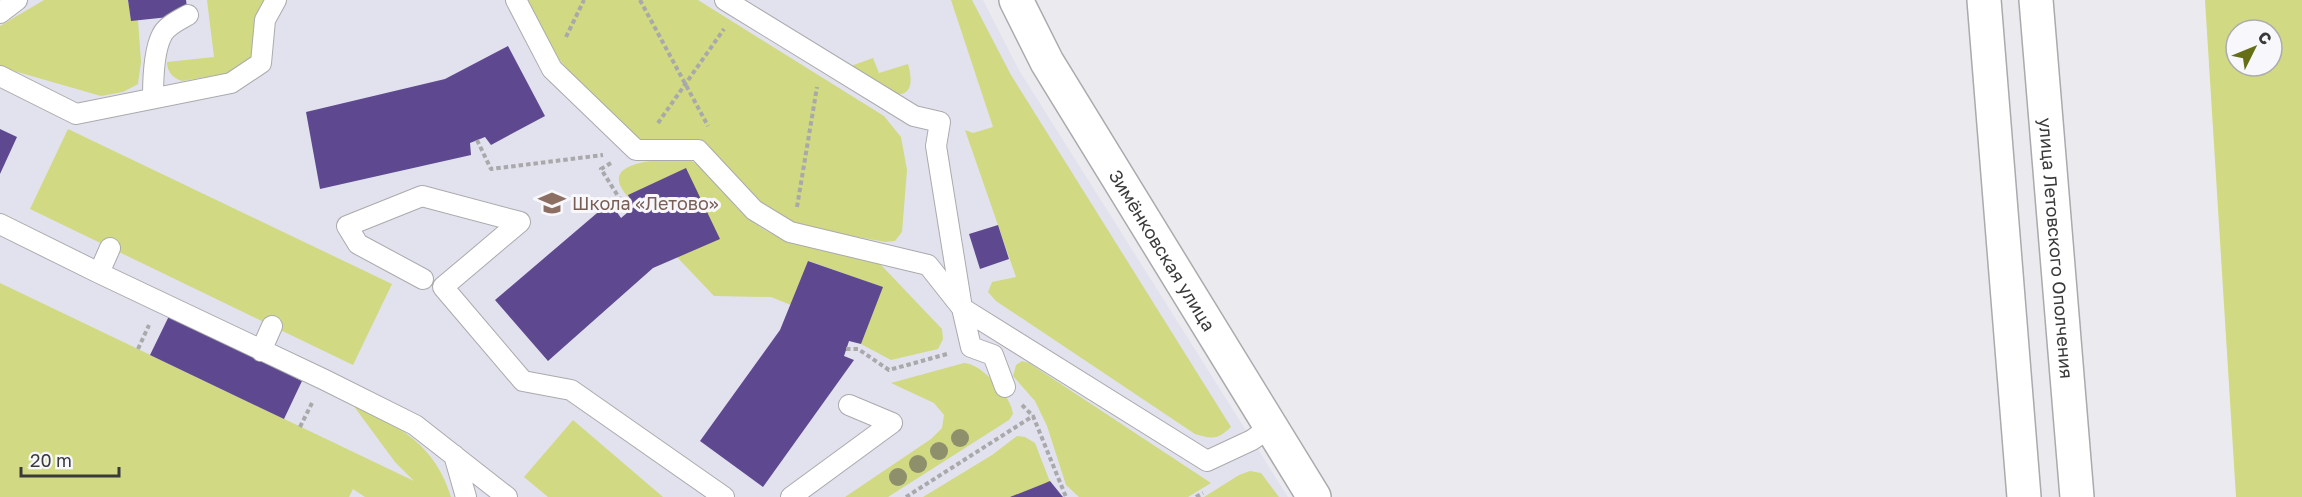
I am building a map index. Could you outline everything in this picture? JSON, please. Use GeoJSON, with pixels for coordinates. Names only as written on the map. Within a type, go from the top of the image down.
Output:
{"type":"FeatureCollection","features":[{"type":"Feature","properties":{"kind":"main road","name":"Зимёнковская улица"},"geometry":{"type":"LineString","coordinates":[[1016,0],[1047,62],[1314,497]]}},
{"type":"Feature","properties":{"kind":"main road"},"geometry":{"type":"LineString","coordinates":[[1984,0],[2024,497]]}},
{"type":"Feature","properties":{"kind":"main road","name":"улица Летовского Ополчения"},"geometry":{"type":"LineString","coordinates":[[2036,0],[2078,497]]}},
{"type":"Feature","properties":{"kind":"lane"},"geometry":{"type":"LineString","coordinates":[[0,13],[17,0]]}},
{"type":"Feature","properties":{"kind":"lane"},"geometry":{"type":"LineString","coordinates":[[0,76],[76,114],[231,83],[261,63],[265,20],[276,0]]}},
{"type":"Feature","properties":{"kind":"lane"},"geometry":{"type":"LineString","coordinates":[[516,0],[552,69],[636,150],[698,150],[754,210],[790,232],[928,265],[962,308],[1207,461],[1252,440],[1270,427]]}},
{"type":"Feature","properties":{"kind":"lane"},"geometry":{"type":"LineString","coordinates":[[725,0],[914,116],[940,122],[936,146],[962,308],[971,347],[993,355],[1005,387]]}},
{"type":"Feature","properties":{"kind":"lane"},"geometry":{"type":"LineString","coordinates":[[153,97],[153,69],[162,35],[174,23],[188,15]]}},
{"type":"Feature","properties":{"kind":"lane"},"geometry":{"type":"LineString","coordinates":[[423,279],[358,244],[347,226],[422,196],[520,222],[443,287],[523,381],[571,390],[724,497]]}},
{"type":"Feature","properties":{"kind":"lane"},"geometry":{"type":"LineString","coordinates":[[0,224],[415,425],[507,497]]}},
{"type":"Feature","properties":{"kind":"lane"},"geometry":{"type":"LineString","coordinates":[[99,273],[110,248]]}},
{"type":"Feature","properties":{"kind":"lane"},"geometry":{"type":"LineString","coordinates":[[261,351],[272,326]]}},
{"type":"Feature","properties":{"kind":"lane"},"geometry":{"type":"LineString","coordinates":[[791,497],[892,423],[849,405]]}},
{"type":"Feature","properties":{"kind":"lane"},"geometry":{"type":"LineString","coordinates":[[454,455],[466,497]]}},
{"type":"Feature","properties":{"kind":"path"},"geometry":{"type":"LineString","coordinates":[[561,47],[584,0]]}},
{"type":"Feature","properties":{"kind":"path"},"geometry":{"type":"LineString","coordinates":[[640,0],[714,136]]}},
{"type":"Feature","properties":{"kind":"path"},"geometry":{"type":"LineString","coordinates":[[652,131],[730,20]]}},
{"type":"Feature","properties":{"kind":"path"},"geometry":{"type":"LineString","coordinates":[[795,214],[819,75]]}},
{"type":"Feature","properties":{"kind":"path"},"geometry":{"type":"LineString","coordinates":[[477,140],[491,170],[636,150]]}},
{"type":"Feature","properties":{"kind":"path"},"geometry":{"type":"LineString","coordinates":[[628,212],[601,169],[636,150]]}},
{"type":"Feature","properties":{"kind":"path"},"geometry":{"type":"LineString","coordinates":[[138,349],[150,322]]}},
{"type":"Feature","properties":{"kind":"path"},"geometry":{"type":"LineString","coordinates":[[846,349],[858,349],[889,370],[971,347]]}},
{"type":"Feature","properties":{"kind":"path"},"geometry":{"type":"LineString","coordinates":[[1005,387],[1033,416],[1066,497]]}},
{"type":"Feature","properties":{"kind":"path"},"geometry":{"type":"LineString","coordinates":[[300,427],[314,400]]}},
{"type":"Feature","properties":{"kind":"path"},"geometry":{"type":"LineString","coordinates":[[906,497],[1033,416]]}},
{"type":"Feature","properties":{"kind":"path"},"geometry":{"type":"LineString","coordinates":[[1196,497],[1203,493]]}},
{"type":"Feature","properties":{"kind":"shaded area","name":"Школа «Летово»"},"geometry":{"type":"Polygon","coordinates":[[[0,0],[983,0],[1019,70],[1288,497],[0,497],[0,0]]]}},
{"type":"Feature","properties":{"kind":"green space"},"geometry":{"type":"Polygon","coordinates":[[[44,0],[128,0],[131,20],[138,20],[141,62],[138,84],[123,92],[101,96],[0,67],[0,26],[44,0]]]}},
{"type":"Feature","properties":{"kind":"green space"},"geometry":{"type":"Polygon","coordinates":[[[207,0],[265,0],[258,20],[257,56],[236,72],[182,81],[171,74],[167,62],[214,57],[207,0]]]}},
{"type":"Feature","properties":{"kind":"green space"},"geometry":{"type":"Polygon","coordinates":[[[527,0],[698,0],[884,116],[901,137],[907,170],[902,232],[895,241],[885,242],[794,225],[759,204],[707,148],[686,139],[646,141],[625,136],[556,56],[527,0]]]}},
{"type":"Feature","properties":{"kind":"green space"},"geometry":{"type":"Polygon","coordinates":[[[951,0],[972,0],[1011,75],[1231,427],[1222,434],[1211,437],[1195,434],[996,301],[988,292],[992,282],[1016,277],[965,130],[973,133],[993,127],[951,0]]]}},
{"type":"Feature","properties":{"kind":"green space"},"geometry":{"type":"Polygon","coordinates":[[[2205,0],[2302,0],[2302,497],[2236,497],[2205,0]]]}},
{"type":"Feature","properties":{"kind":"green space"},"geometry":{"type":"Polygon","coordinates":[[[873,58],[879,73],[908,64],[911,80],[905,93],[894,94],[851,66],[873,58]]]}},
{"type":"Feature","properties":{"kind":"green space"},"geometry":{"type":"Polygon","coordinates":[[[68,129],[392,284],[353,365],[30,209],[68,129]]]}},
{"type":"Feature","properties":{"kind":"green space"},"geometry":{"type":"Polygon","coordinates":[[[684,158],[709,173],[740,211],[765,230],[787,240],[872,259],[882,266],[942,329],[943,339],[938,349],[891,360],[861,344],[882,287],[809,261],[791,305],[771,297],[714,296],[676,256],[624,192],[619,181],[621,173],[628,167],[639,163],[684,158]]]}},
{"type":"Feature","properties":{"kind":"green space"},"geometry":{"type":"Polygon","coordinates":[[[0,283],[414,481],[395,462],[353,405],[370,413],[400,429],[425,450],[444,479],[451,497],[365,497],[353,489],[349,497],[0,497],[0,283]]]}},
{"type":"Feature","properties":{"kind":"green space"},"geometry":{"type":"Polygon","coordinates":[[[1022,361],[1029,363],[1211,483],[1188,497],[1079,497],[1066,485],[1047,426],[1035,401],[1013,376],[1016,365],[1022,361]]]}},
{"type":"Feature","properties":{"kind":"green space"},"geometry":{"type":"Polygon","coordinates":[[[964,363],[979,369],[1002,390],[1013,414],[1009,420],[888,497],[845,497],[931,439],[942,428],[944,415],[934,403],[891,383],[964,363]]]}},
{"type":"Feature","properties":{"kind":"green space"},"geometry":{"type":"Polygon","coordinates":[[[573,420],[663,497],[548,497],[524,477],[573,420]]]}},
{"type":"Feature","properties":{"kind":"green space"},"geometry":{"type":"Polygon","coordinates":[[[1017,436],[1025,437],[1035,443],[1052,487],[1024,497],[923,497],[992,455],[1017,436]]]}},
{"type":"Feature","properties":{"kind":"green space"},"geometry":{"type":"Polygon","coordinates":[[[1250,471],[1261,473],[1279,497],[1204,497],[1239,475],[1250,471]]]}},
{"type":"Feature","properties":{"kind":"building"},"geometry":{"type":"Polygon","coordinates":[[[128,0],[186,0],[188,15],[131,21],[128,0]]]}},
{"type":"Feature","properties":{"kind":"building"},"geometry":{"type":"Polygon","coordinates":[[[508,46],[545,116],[491,145],[485,137],[470,143],[471,155],[320,189],[306,112],[445,79],[508,46]]]}},
{"type":"Feature","properties":{"kind":"building"},"geometry":{"type":"Polygon","coordinates":[[[0,129],[17,137],[0,174],[0,129]]]}},
{"type":"Feature","properties":{"kind":"building"},"geometry":{"type":"Polygon","coordinates":[[[686,168],[720,239],[653,268],[548,361],[495,300],[610,202],[621,218],[634,207],[628,195],[686,168]]]}},
{"type":"Feature","properties":{"kind":"building"},"geometry":{"type":"Polygon","coordinates":[[[998,225],[1009,259],[980,269],[969,234],[998,225]]]}},
{"type":"Feature","properties":{"kind":"building"},"geometry":{"type":"Polygon","coordinates":[[[808,261],[883,287],[861,344],[849,341],[844,356],[854,360],[763,487],[700,441],[780,330],[808,261]]]}},
{"type":"Feature","properties":{"kind":"building"},"geometry":{"type":"Polygon","coordinates":[[[169,316],[302,381],[284,419],[150,355],[169,316]]]}},
{"type":"Feature","properties":{"kind":"building"},"geometry":{"type":"Polygon","coordinates":[[[1050,481],[1063,497],[1010,497],[1043,484],[1050,481]]]}},
{"type":"Feature","properties":{"kind":"place","name":"Школа «Летово»"},"geometry":{"type":"Point","coordinates":[552,203]}}]}
